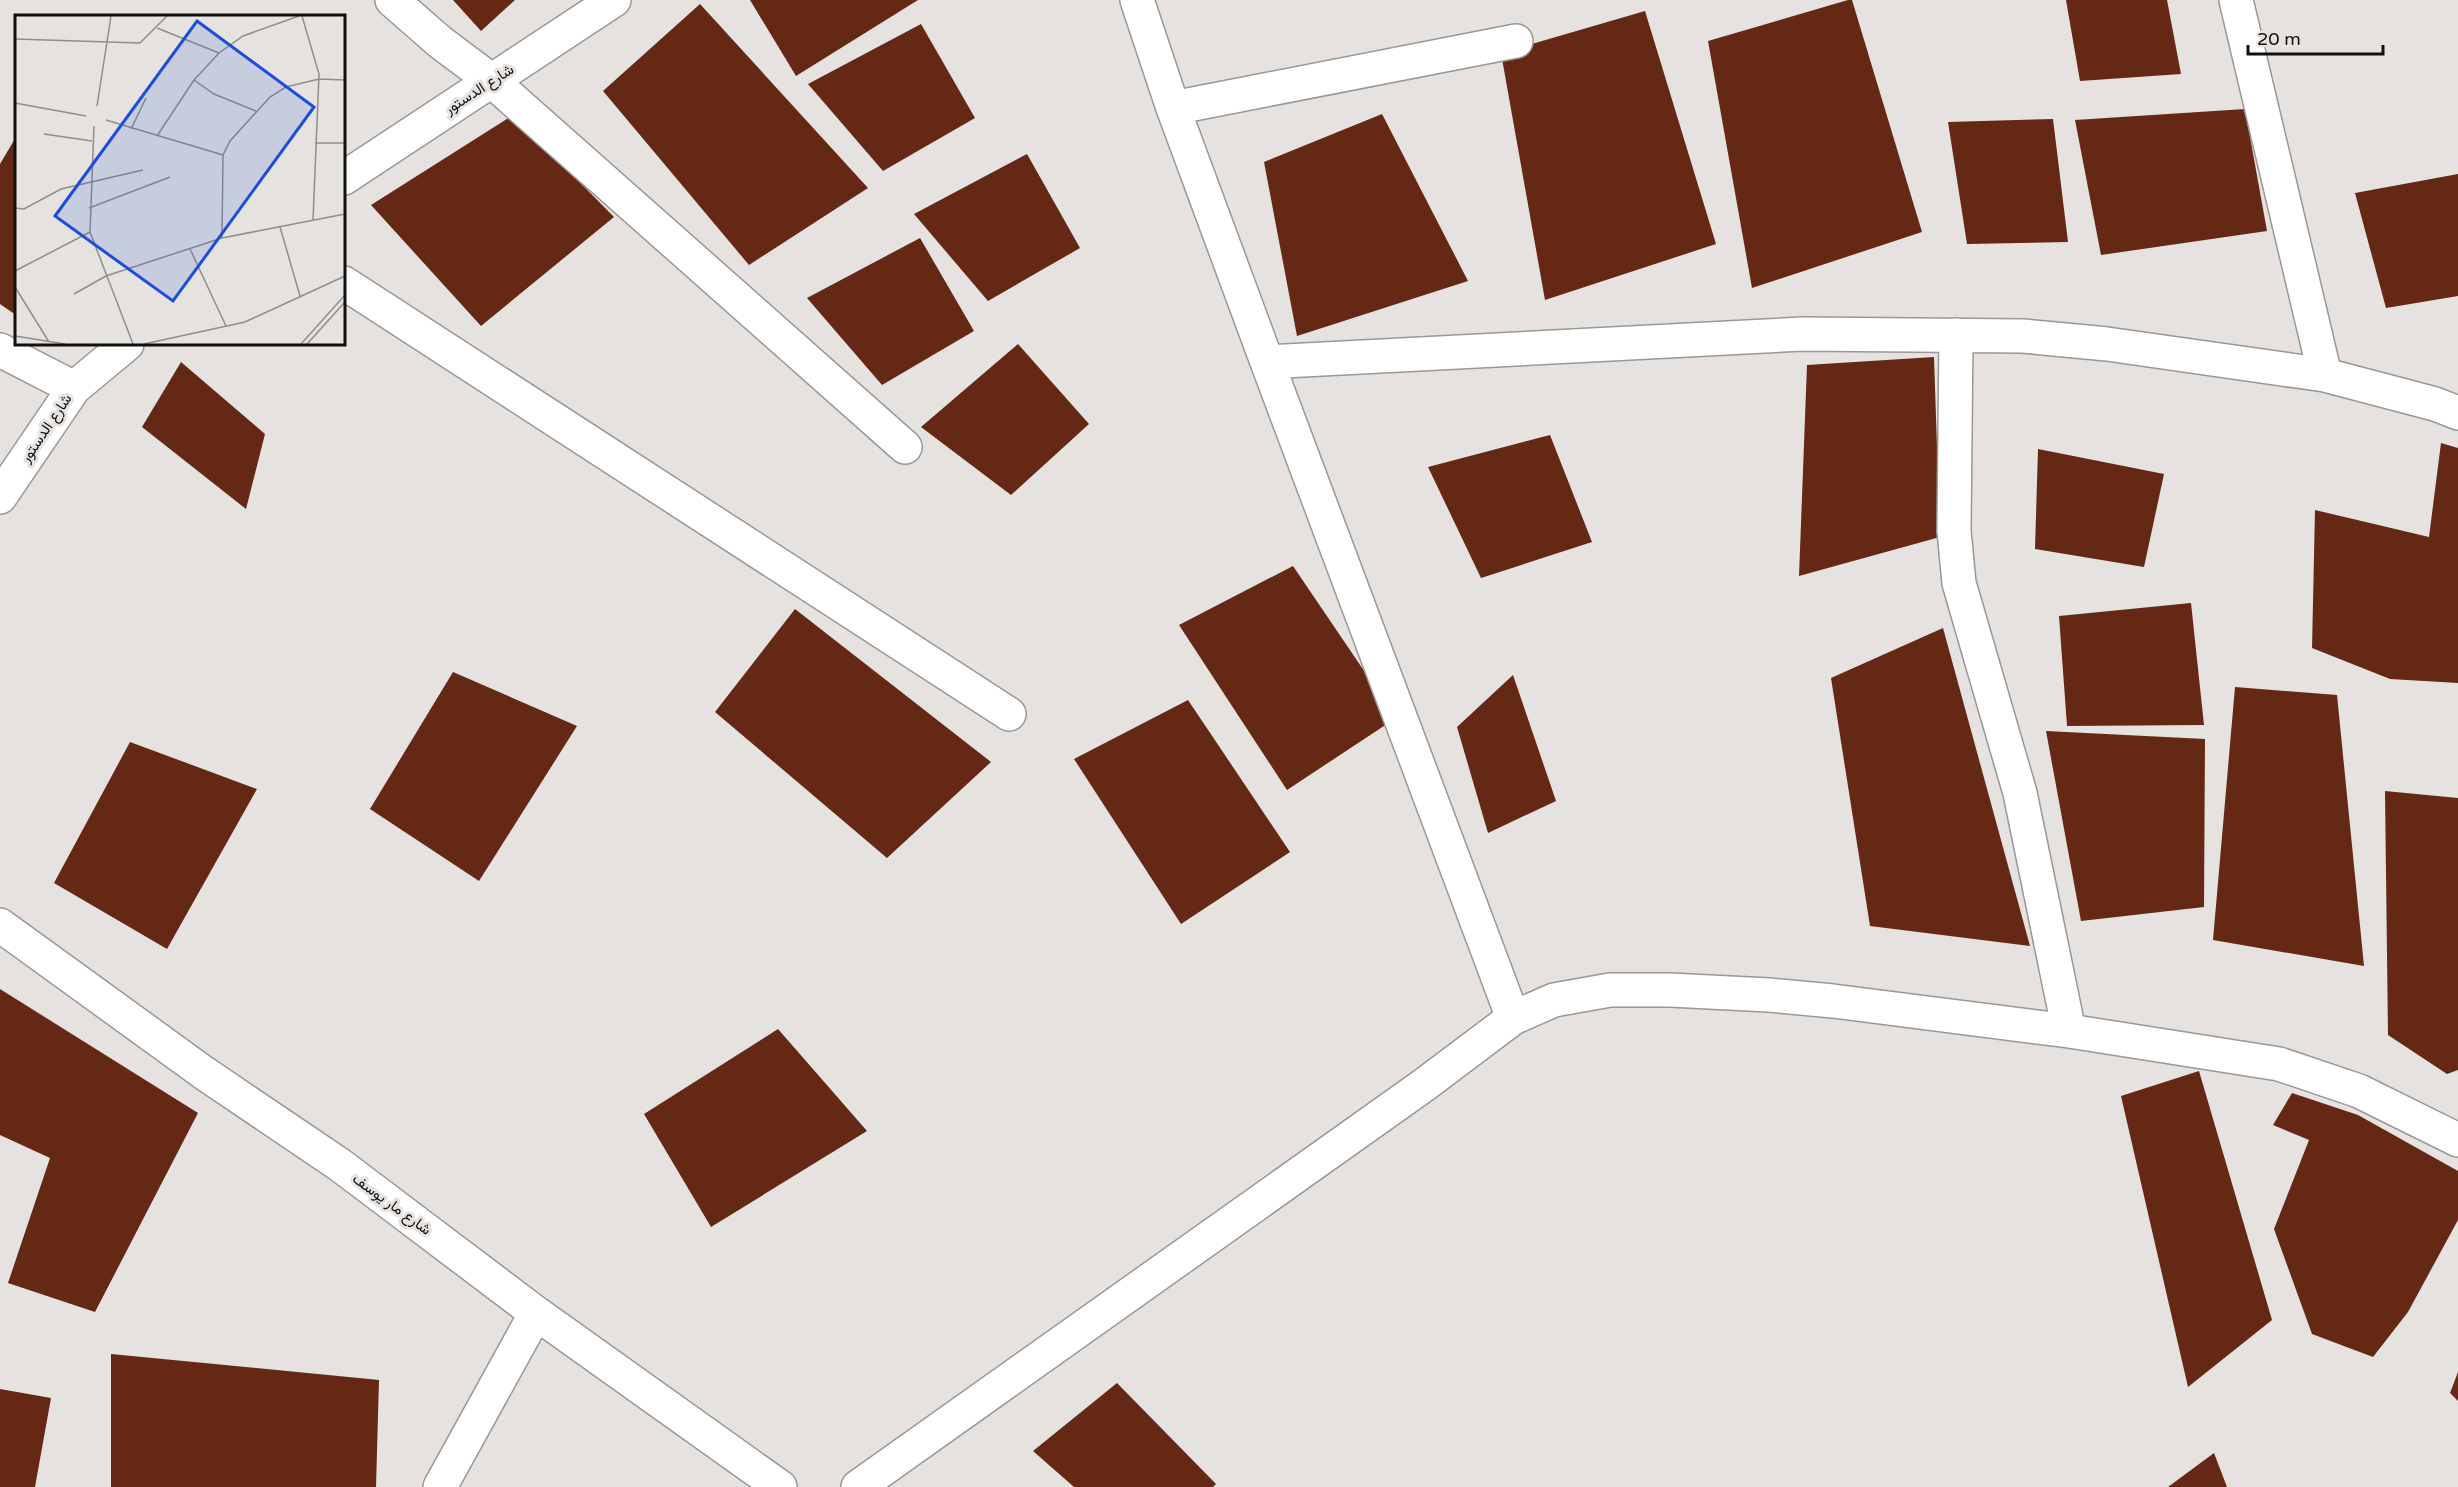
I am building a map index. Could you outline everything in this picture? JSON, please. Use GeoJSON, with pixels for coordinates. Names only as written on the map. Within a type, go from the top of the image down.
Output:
{"type":"FeatureCollection","features":[{"type":"Feature","properties":{"kind":"street"},"geometry":{"type":"LineString","coordinates":[[392,0],[440,42],[492,81],[905,447]]}},
{"type":"Feature","properties":{"kind":"street","name":"شارع الدستور"},"geometry":{"type":"LineString","coordinates":[[345,177],[614,0]]}},
{"type":"Feature","properties":{"kind":"street"},"geometry":{"type":"LineString","coordinates":[[1137,0],[1173,108],[1267,362],[1514,1018]]}},
{"type":"Feature","properties":{"kind":"street"},"geometry":{"type":"LineString","coordinates":[[2236,0],[2325,375]]}},
{"type":"Feature","properties":{"kind":"street"},"geometry":{"type":"LineString","coordinates":[[1173,108],[1516,41]]}},
{"type":"Feature","properties":{"kind":"street"},"geometry":{"type":"LineString","coordinates":[[345,284],[1010,714]]}},
{"type":"Feature","properties":{"kind":"street"},"geometry":{"type":"LineString","coordinates":[[1267,362],[1802,334],[2024,336],[2107,344],[2325,375],[2435,404],[2458,413]]}},
{"type":"Feature","properties":{"kind":"street"},"geometry":{"type":"LineString","coordinates":[[1956,335],[1954,531],[1959,583],[2020,793],[2069,1031]]}},
{"type":"Feature","properties":{"kind":"street","name":"شارع الدستور"},"geometry":{"type":"LineString","coordinates":[[0,496],[74,388],[126,345]]}},
{"type":"Feature","properties":{"kind":"street"},"geometry":{"type":"LineString","coordinates":[[0,350],[74,388]]}},
{"type":"Feature","properties":{"kind":"street","name":"شارع مار يوسف"},"geometry":{"type":"LineString","coordinates":[[0,925],[204,1073],[340,1165],[536,1313],[780,1487]]}},
{"type":"Feature","properties":{"kind":"street"},"geometry":{"type":"LineString","coordinates":[[858,1487],[1424,1085],[1514,1018],[1554,1000],[1610,990],[1670,990],[1833,1001],[2069,1031],[2279,1064],[2359,1091],[2458,1140]]}},
{"type":"Feature","properties":{"kind":"street"},"geometry":{"type":"LineString","coordinates":[[440,1487],[536,1313]]}},
{"type":"Feature","properties":{"kind":"building"},"geometry":{"type":"Polygon","coordinates":[[[453,0],[515,0],[481,31],[453,0]]]}},
{"type":"Feature","properties":{"kind":"building"},"geometry":{"type":"Polygon","coordinates":[[[750,0],[918,0],[796,76],[750,0]]]}},
{"type":"Feature","properties":{"kind":"building"},"geometry":{"type":"Polygon","coordinates":[[[1852,0],[1922,232],[1752,288],[1708,41],[1852,0]]]}},
{"type":"Feature","properties":{"kind":"building"},"geometry":{"type":"Polygon","coordinates":[[[2066,0],[2167,0],[2181,74],[2080,81],[2066,0]]]}},
{"type":"Feature","properties":{"kind":"building"},"geometry":{"type":"Polygon","coordinates":[[[700,4],[868,188],[749,265],[603,91],[700,4]]]}},
{"type":"Feature","properties":{"kind":"building"},"geometry":{"type":"Polygon","coordinates":[[[1645,11],[1716,244],[1545,300],[1501,53],[1645,11]]]}},
{"type":"Feature","properties":{"kind":"building"},"geometry":{"type":"Polygon","coordinates":[[[921,24],[975,118],[883,171],[808,84],[921,24]]]}},
{"type":"Feature","properties":{"kind":"building"},"geometry":{"type":"Polygon","coordinates":[[[2245,109],[2267,231],[2101,255],[2075,120],[2245,109]]]}},
{"type":"Feature","properties":{"kind":"building"},"geometry":{"type":"Polygon","coordinates":[[[1382,114],[1468,281],[1297,336],[1264,162],[1382,114]]]}},
{"type":"Feature","properties":{"kind":"building"},"geometry":{"type":"Polygon","coordinates":[[[513,115],[614,217],[481,326],[371,205],[513,115]]]}},
{"type":"Feature","properties":{"kind":"building"},"geometry":{"type":"Polygon","coordinates":[[[2053,119],[2068,242],[1967,244],[1948,122],[2053,119]]]}},
{"type":"Feature","properties":{"kind":"building"},"geometry":{"type":"Polygon","coordinates":[[[15,139],[15,314],[0,304],[0,164],[15,139]]]}},
{"type":"Feature","properties":{"kind":"building"},"geometry":{"type":"Polygon","coordinates":[[[1027,154],[1080,248],[988,301],[914,214],[1027,154]]]}},
{"type":"Feature","properties":{"kind":"building"},"geometry":{"type":"Polygon","coordinates":[[[2458,174],[2458,296],[2386,308],[2355,193],[2458,174]]]}},
{"type":"Feature","properties":{"kind":"building"},"geometry":{"type":"Polygon","coordinates":[[[920,238],[974,331],[882,385],[807,298],[920,238]]]}},
{"type":"Feature","properties":{"kind":"building"},"geometry":{"type":"Polygon","coordinates":[[[1018,344],[1089,424],[1011,495],[921,427],[1018,344]]]}},
{"type":"Feature","properties":{"kind":"building"},"geometry":{"type":"Polygon","coordinates":[[[1934,357],[1940,537],[1799,576],[1807,365],[1934,357]]]}},
{"type":"Feature","properties":{"kind":"building"},"geometry":{"type":"Polygon","coordinates":[[[181,362],[265,434],[246,509],[142,427],[181,362]]]}},
{"type":"Feature","properties":{"kind":"building"},"geometry":{"type":"Polygon","coordinates":[[[1550,435],[1592,542],[1481,578],[1428,467],[1550,435]]]}},
{"type":"Feature","properties":{"kind":"building"},"geometry":{"type":"Polygon","coordinates":[[[2441,443],[2458,448],[2458,683],[2390,679],[2312,648],[2315,510],[2429,537],[2441,443]]]}},
{"type":"Feature","properties":{"kind":"building"},"geometry":{"type":"Polygon","coordinates":[[[2038,449],[2164,474],[2144,567],[2035,549],[2038,449]]]}},
{"type":"Feature","properties":{"kind":"building"},"geometry":{"type":"Polygon","coordinates":[[[1293,566],[1396,718],[1287,790],[1179,625],[1293,566]]]}},
{"type":"Feature","properties":{"kind":"building"},"geometry":{"type":"Polygon","coordinates":[[[2191,603],[2204,725],[2067,726],[2059,616],[2191,603]]]}},
{"type":"Feature","properties":{"kind":"building"},"geometry":{"type":"Polygon","coordinates":[[[795,609],[991,762],[887,858],[715,712],[795,609]]]}},
{"type":"Feature","properties":{"kind":"building"},"geometry":{"type":"Polygon","coordinates":[[[1943,628],[2030,946],[1870,926],[1831,678],[1943,628]]]}},
{"type":"Feature","properties":{"kind":"building"},"geometry":{"type":"Polygon","coordinates":[[[453,672],[577,726],[479,881],[370,809],[453,672]]]}},
{"type":"Feature","properties":{"kind":"building"},"geometry":{"type":"Polygon","coordinates":[[[1513,675],[1556,801],[1488,833],[1457,727],[1513,675]]]}},
{"type":"Feature","properties":{"kind":"building"},"geometry":{"type":"Polygon","coordinates":[[[2235,687],[2337,695],[2364,966],[2213,940],[2235,687]]]}},
{"type":"Feature","properties":{"kind":"building"},"geometry":{"type":"Polygon","coordinates":[[[1188,700],[1290,852],[1181,924],[1074,759],[1188,700]]]}},
{"type":"Feature","properties":{"kind":"building"},"geometry":{"type":"Polygon","coordinates":[[[2046,731],[2205,739],[2204,907],[2081,921],[2046,731]]]}},
{"type":"Feature","properties":{"kind":"building"},"geometry":{"type":"Polygon","coordinates":[[[130,742],[257,789],[167,949],[54,883],[130,742]]]}},
{"type":"Feature","properties":{"kind":"building"},"geometry":{"type":"Polygon","coordinates":[[[2385,791],[2458,798],[2458,1070],[2447,1074],[2388,1035],[2385,791]]]}},
{"type":"Feature","properties":{"kind":"building"},"geometry":{"type":"Polygon","coordinates":[[[0,989],[198,1113],[95,1312],[8,1283],[50,1158],[0,1135],[0,989]]]}},
{"type":"Feature","properties":{"kind":"building"},"geometry":{"type":"Polygon","coordinates":[[[778,1029],[867,1131],[711,1227],[644,1114],[778,1029]]]}},
{"type":"Feature","properties":{"kind":"building"},"geometry":{"type":"Polygon","coordinates":[[[2199,1071],[2272,1320],[2188,1387],[2121,1096],[2199,1071]]]}},
{"type":"Feature","properties":{"kind":"building"},"geometry":{"type":"Polygon","coordinates":[[[2292,1093],[2358,1115],[2458,1171],[2458,1220],[2408,1312],[2373,1357],[2312,1334],[2274,1229],[2309,1140],[2273,1125],[2292,1093]]]}},
{"type":"Feature","properties":{"kind":"building"},"geometry":{"type":"Polygon","coordinates":[[[111,1354],[379,1380],[376,1487],[111,1487],[111,1354]]]}},
{"type":"Feature","properties":{"kind":"building"},"geometry":{"type":"Polygon","coordinates":[[[2458,1372],[2458,1401],[2450,1393],[2458,1372]]]}},
{"type":"Feature","properties":{"kind":"building"},"geometry":{"type":"Polygon","coordinates":[[[1117,1383],[1216,1484],[1213,1487],[1074,1487],[1033,1451],[1117,1383]]]}},
{"type":"Feature","properties":{"kind":"building"},"geometry":{"type":"Polygon","coordinates":[[[0,1389],[51,1398],[35,1487],[0,1487],[0,1389]]]}},
{"type":"Feature","properties":{"kind":"building"},"geometry":{"type":"Polygon","coordinates":[[[2214,1453],[2227,1487],[2168,1487],[2214,1453]]]}}]}
